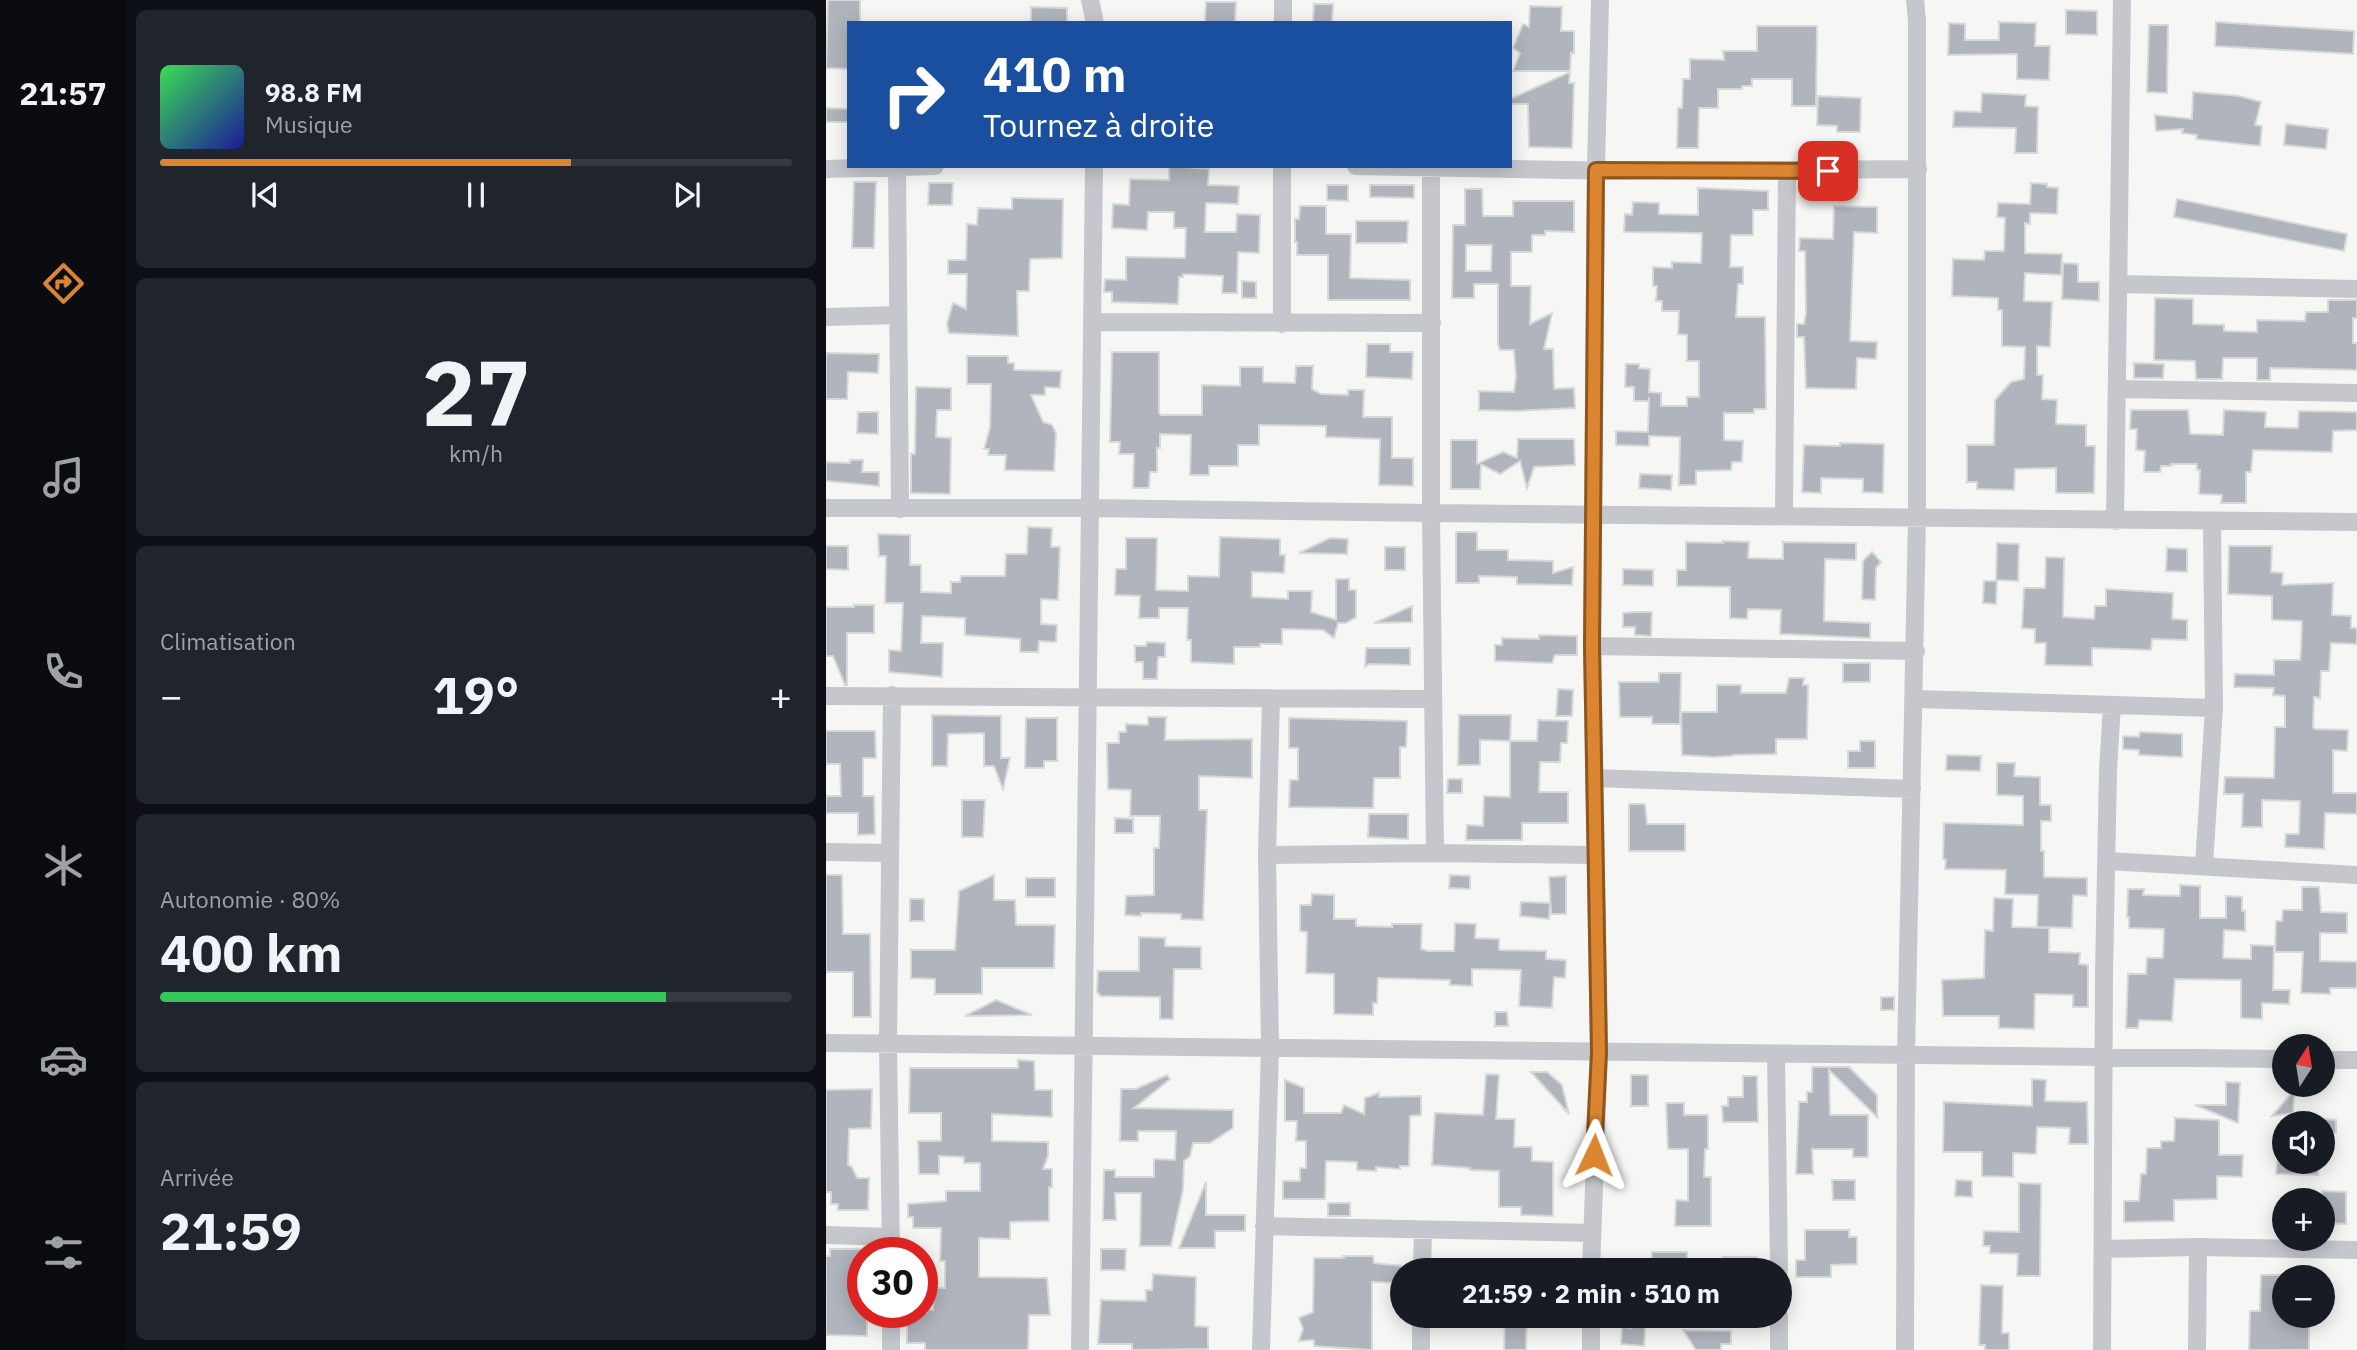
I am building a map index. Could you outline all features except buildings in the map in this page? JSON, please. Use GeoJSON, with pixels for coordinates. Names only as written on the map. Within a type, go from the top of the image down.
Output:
{"type":"FeatureCollection","features":[{"type":"Feature","properties":{"kind":"street"},"geometry":{"type":"LineString","coordinates":[[1090,0],[1095,21]]}},
{"type":"Feature","properties":{"kind":"street"},"geometry":{"type":"LineString","coordinates":[[1283,0],[1283,21]]}},
{"type":"Feature","properties":{"kind":"street"},"geometry":{"type":"LineString","coordinates":[[1591,1258],[1599,1052],[1592,515],[1600,0]]}},
{"type":"Feature","properties":{"kind":"street"},"geometry":{"type":"LineString","coordinates":[[1905,1350],[1906,1055],[1917,518],[1918,169],[1915,0]]}},
{"type":"Feature","properties":{"kind":"street"},"geometry":{"type":"LineString","coordinates":[[2115,521],[2122,0]]}},
{"type":"Feature","properties":{"kind":"street"},"geometry":{"type":"LineString","coordinates":[[826,169],[862,168]]}},
{"type":"Feature","properties":{"kind":"street"},"geometry":{"type":"LineString","coordinates":[[897,168],[900,509]]}},
{"type":"Feature","properties":{"kind":"street"},"geometry":{"type":"LineString","coordinates":[[1080,1350],[1086,1046],[1094,168]]}},
{"type":"Feature","properties":{"kind":"street"},"geometry":{"type":"LineString","coordinates":[[1282,168],[1282,324]]}},
{"type":"Feature","properties":{"kind":"street"},"geometry":{"type":"LineString","coordinates":[[1435,853],[1432,699],[1431,168],[1787,171],[1918,169]]}},
{"type":"Feature","properties":{"kind":"street"},"geometry":{"type":"LineString","coordinates":[[1784,515],[1787,171]]}},
{"type":"Feature","properties":{"kind":"street"},"geometry":{"type":"LineString","coordinates":[[2118,284],[2357,289]]}},
{"type":"Feature","properties":{"kind":"street"},"geometry":{"type":"LineString","coordinates":[[826,317],[898,315]]}},
{"type":"Feature","properties":{"kind":"street"},"geometry":{"type":"LineString","coordinates":[[1093,323],[1432,323]]}},
{"type":"Feature","properties":{"kind":"street"},"geometry":{"type":"LineString","coordinates":[[2117,389],[2357,393]]}},
{"type":"Feature","properties":{"kind":"street"},"geometry":{"type":"LineString","coordinates":[[826,508],[1091,508],[2357,522]]}},
{"type":"Feature","properties":{"kind":"street"},"geometry":{"type":"LineString","coordinates":[[2204,865],[2214,708],[2212,522]]}},
{"type":"Feature","properties":{"kind":"street"},"geometry":{"type":"LineString","coordinates":[[1592,646],[1916,651]]}},
{"type":"Feature","properties":{"kind":"street"},"geometry":{"type":"LineString","coordinates":[[891,1237],[888,1044],[892,695]]}},
{"type":"Feature","properties":{"kind":"street"},"geometry":{"type":"LineString","coordinates":[[826,696],[1432,699]]}},
{"type":"Feature","properties":{"kind":"street"},"geometry":{"type":"LineString","coordinates":[[1261,1350],[1270,1048],[1268,855],[1271,698]]}},
{"type":"Feature","properties":{"kind":"street"},"geometry":{"type":"LineString","coordinates":[[1915,699],[2214,708]]}},
{"type":"Feature","properties":{"kind":"street"},"geometry":{"type":"LineString","coordinates":[[2102,1350],[2106,861],[2112,705]]}},
{"type":"Feature","properties":{"kind":"street"},"geometry":{"type":"LineString","coordinates":[[1594,778],[1912,789]]}},
{"type":"Feature","properties":{"kind":"street"},"geometry":{"type":"LineString","coordinates":[[826,852],[890,853]]}},
{"type":"Feature","properties":{"kind":"street"},"geometry":{"type":"LineString","coordinates":[[1268,855],[1595,855]]}},
{"type":"Feature","properties":{"kind":"street"},"geometry":{"type":"LineString","coordinates":[[2106,861],[2357,875]]}},
{"type":"Feature","properties":{"kind":"street"},"geometry":{"type":"LineString","coordinates":[[826,1043],[2272,1059]]}},
{"type":"Feature","properties":{"kind":"street"},"geometry":{"type":"LineString","coordinates":[[1776,1054],[1779,1258]]}},
{"type":"Feature","properties":{"kind":"street"},"geometry":{"type":"LineString","coordinates":[[2335,1060],[2357,1060]]}},
{"type":"Feature","properties":{"kind":"street"},"geometry":{"type":"LineString","coordinates":[[1264,1226],[1591,1233]]}},
{"type":"Feature","properties":{"kind":"street"},"geometry":{"type":"LineString","coordinates":[[1422,1258],[1423,1231]]}},
{"type":"Feature","properties":{"kind":"street"},"geometry":{"type":"LineString","coordinates":[[826,1235],[847,1238]]}},
{"type":"Feature","properties":{"kind":"street"},"geometry":{"type":"LineString","coordinates":[[2104,1249],[2198,1247],[2357,1250]]}},
{"type":"Feature","properties":{"kind":"street"},"geometry":{"type":"LineString","coordinates":[[2197,1350],[2198,1247]]}},
{"type":"Feature","properties":{"kind":"street"},"geometry":{"type":"LineString","coordinates":[[891,1328],[891,1350]]}},
{"type":"Feature","properties":{"kind":"street"},"geometry":{"type":"LineString","coordinates":[[1421,1328],[1421,1350]]}},
{"type":"Feature","properties":{"kind":"street"},"geometry":{"type":"LineString","coordinates":[[1591,1328],[1591,1350]]}},
{"type":"Feature","properties":{"kind":"street"},"geometry":{"type":"LineString","coordinates":[[1779,1328],[1779,1350]]}},
{"type":"Feature","properties":{"kind":"route"},"geometry":{"type":"LineString","coordinates":[[1594,1155],[1599,1052],[1592,646],[1596,170],[1828,171]]}}]}
